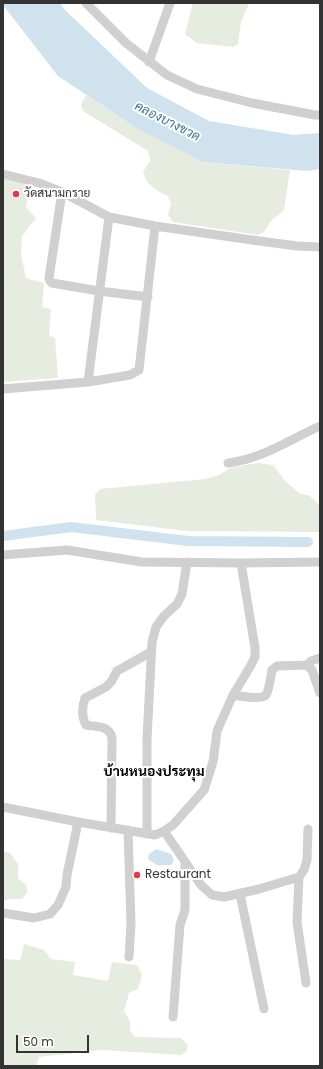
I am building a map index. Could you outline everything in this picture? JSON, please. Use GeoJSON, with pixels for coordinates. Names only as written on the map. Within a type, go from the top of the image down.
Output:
{"type":"FeatureCollection","features":[{"type":"Feature","properties":{"kind":"street"},"geometry":{"type":"LineString","coordinates":[[86,3],[126,43],[167,75],[197,89],[252,103],[320,115]]}},
{"type":"Feature","properties":{"kind":"street"},"geometry":{"type":"LineString","coordinates":[[149,62],[170,3]]}},
{"type":"Feature","properties":{"kind":"street"},"geometry":{"type":"LineString","coordinates":[[3,174],[39,182],[62,192],[109,217],[155,226],[245,240],[320,247]]}},
{"type":"Feature","properties":{"kind":"street"},"geometry":{"type":"LineString","coordinates":[[62,192],[49,278],[50,281],[52,283],[99,291],[148,297]]}},
{"type":"Feature","properties":{"kind":"street"},"geometry":{"type":"LineString","coordinates":[[88,382],[109,217]]}},
{"type":"Feature","properties":{"kind":"street"},"geometry":{"type":"LineString","coordinates":[[3,389],[88,382],[130,375],[138,370],[148,297],[155,226]]}},
{"type":"Feature","properties":{"kind":"street"},"geometry":{"type":"LineString","coordinates":[[228,463],[244,461],[268,452],[320,426]]}},
{"type":"Feature","properties":{"kind":"street"},"geometry":{"type":"LineString","coordinates":[[3,555],[67,550],[142,562],[320,562]]}},
{"type":"Feature","properties":{"kind":"street"},"geometry":{"type":"LineString","coordinates":[[147,834],[147,739],[150,652],[156,627],[164,616],[177,604],[182,594],[187,562]]}},
{"type":"Feature","properties":{"kind":"street"},"geometry":{"type":"LineString","coordinates":[[3,807],[155,835],[164,832],[173,825],[204,790],[213,762],[217,731],[233,695],[255,657],[255,648],[241,563]]}},
{"type":"Feature","properties":{"kind":"street"},"geometry":{"type":"LineString","coordinates":[[111,828],[111,732],[106,728],[86,724],[82,719],[83,705],[86,698],[106,687],[111,682],[117,671],[150,652]]}},
{"type":"Feature","properties":{"kind":"street"},"geometry":{"type":"LineString","coordinates":[[233,695],[261,698],[266,695],[274,667],[307,664],[320,658]]}},
{"type":"Feature","properties":{"kind":"street"},"geometry":{"type":"LineString","coordinates":[[307,664],[312,670],[320,693]]}},
{"type":"Feature","properties":{"kind":"street"},"geometry":{"type":"LineString","coordinates":[[3,913],[34,918],[50,914],[58,905],[66,887],[78,822]]}},
{"type":"Feature","properties":{"kind":"street"},"geometry":{"type":"LineString","coordinates":[[306,983],[297,922],[299,877],[304,870],[307,860],[308,829]]}},
{"type":"Feature","properties":{"kind":"street"},"geometry":{"type":"LineString","coordinates":[[128,830],[131,924],[129,957]]}},
{"type":"Feature","properties":{"kind":"street"},"geometry":{"type":"LineString","coordinates":[[164,832],[201,885],[212,894],[224,897],[240,894],[299,877]]}},
{"type":"Feature","properties":{"kind":"street"},"geometry":{"type":"LineString","coordinates":[[173,1017],[180,925],[185,910],[185,862]]}},
{"type":"Feature","properties":{"kind":"street"},"geometry":{"type":"LineString","coordinates":[[240,894],[264,1009]]}},
{"type":"Feature","properties":{"kind":"shaded area"},"geometry":{"type":"Polygon","coordinates":[[[193,3],[249,3],[241,22],[238,44],[233,47],[197,43],[185,34],[193,3]]]}},
{"type":"Feature","properties":{"kind":"shaded area"},"geometry":{"type":"Polygon","coordinates":[[[86,95],[139,130],[203,162],[290,170],[284,210],[271,221],[264,232],[258,235],[173,222],[168,215],[171,204],[168,196],[152,187],[144,176],[143,172],[150,161],[148,151],[83,111],[81,105],[86,95]]]}},
{"type":"Feature","properties":{"kind":"shaded area"},"geometry":{"type":"Polygon","coordinates":[[[3,179],[22,181],[29,190],[26,207],[36,218],[22,236],[21,255],[26,278],[44,283],[42,307],[51,309],[49,335],[55,338],[58,378],[3,382],[3,179]]]}},
{"type":"Feature","properties":{"kind":"shaded area"},"geometry":{"type":"Polygon","coordinates":[[[258,463],[273,465],[285,481],[299,493],[310,496],[320,506],[320,532],[186,531],[96,520],[95,495],[100,489],[205,479],[219,475],[230,468],[258,463]]]}},
{"type":"Feature","properties":{"kind":"shaded area"},"geometry":{"type":"Polygon","coordinates":[[[3,851],[10,853],[18,864],[18,878],[27,886],[27,893],[22,899],[9,899],[3,902],[3,851]]]}},
{"type":"Feature","properties":{"kind":"shaded area"},"geometry":{"type":"Polygon","coordinates":[[[24,944],[44,950],[51,959],[75,962],[73,975],[108,981],[112,962],[137,965],[142,975],[138,989],[129,993],[124,1011],[130,1021],[130,1031],[135,1037],[181,1038],[188,1045],[187,1051],[181,1055],[102,1050],[39,1057],[36,1066],[3,1066],[3,959],[20,960],[24,944]]]}},
{"type":"Feature","properties":{"kind":"water","name":"คลองบางขวด"},"geometry":{"type":"Polygon","coordinates":[[[3,3],[60,3],[64,9],[147,88],[209,121],[294,135],[320,133],[320,169],[308,171],[203,162],[139,130],[58,76],[3,5],[3,3]]]}},
{"type":"Feature","properties":{"kind":"water"},"geometry":{"type":"Polygon","coordinates":[[[156,849],[171,854],[174,860],[171,865],[157,865],[148,859],[149,854],[156,849]]]}},
{"type":"Feature","properties":{"kind":"waterway"},"geometry":{"type":"LineString","coordinates":[[3,536],[71,527],[188,541],[308,542]]}},
{"type":"Feature","properties":{"kind":"place","name":"วัดสนามกราย"},"geometry":{"type":"Point","coordinates":[16,194]}},
{"type":"Feature","properties":{"kind":"place","name":"Restaurant"},"geometry":{"type":"Point","coordinates":[137,875]}},
{"type":"Feature","properties":{"kind":"district","name":"บ้านหนองประทุม"},"geometry":{"type":"Point","coordinates":[154,772]}}]}
